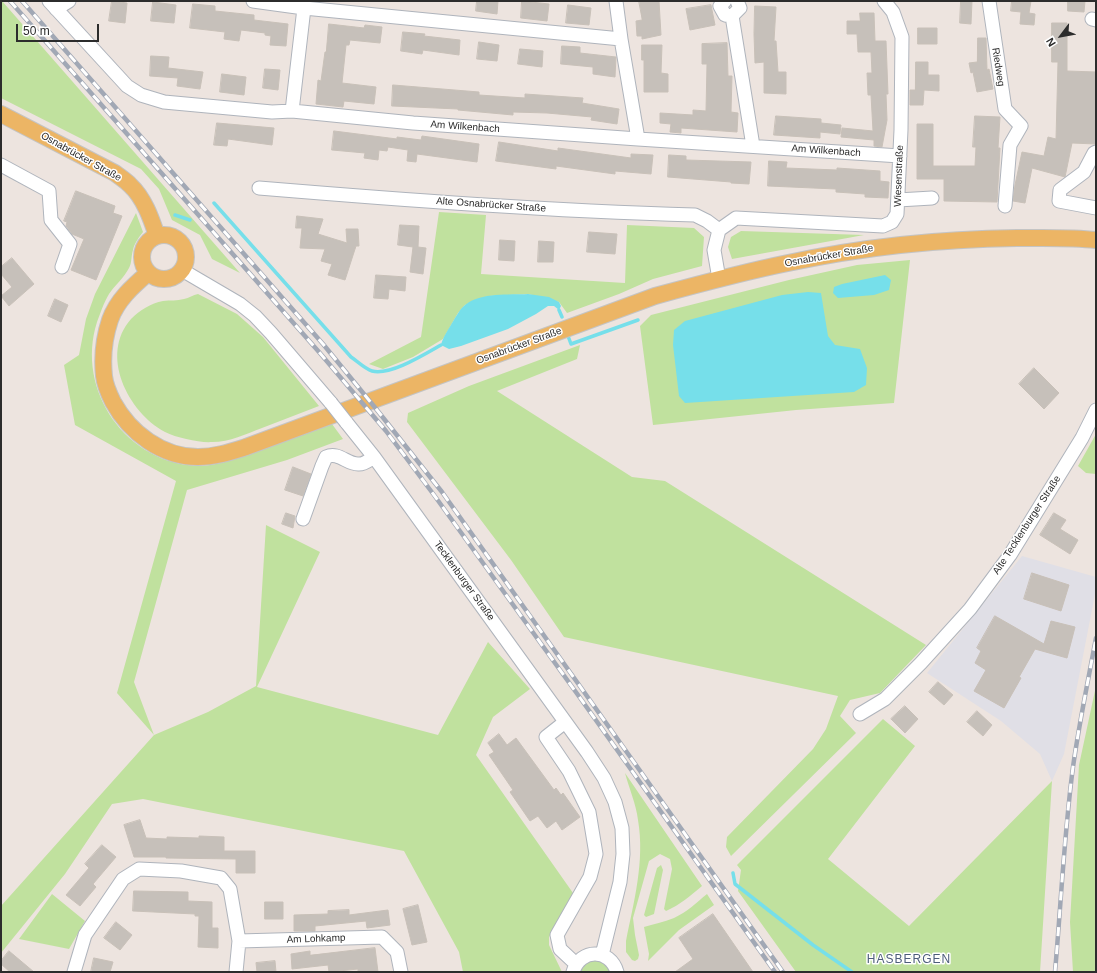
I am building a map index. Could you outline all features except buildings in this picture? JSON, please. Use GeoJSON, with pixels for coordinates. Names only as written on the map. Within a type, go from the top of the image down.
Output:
{"type":"FeatureCollection","features":[{"type":"Feature","properties":{"kind":"main road","name":"Osnabrücker Straße"},"geometry":{"type":"LineString","coordinates":[[3,119],[114,173],[130,185],[151,217],[157,236]]}},
{"type":"Feature","properties":{"kind":"main road"},"geometry":{"type":"LineString","coordinates":[[169,235],[180,242],[185,249],[186,256],[182,270],[174,277],[168,279],[155,278],[144,268],[142,262],[143,249],[146,243],[157,236],[169,235]]}},
{"type":"Feature","properties":{"kind":"main road","name":"Osnabrücker Straße"},"geometry":{"type":"LineString","coordinates":[[148,272],[120,300],[111,319],[104,345],[104,378],[110,396],[119,413],[132,429],[151,443],[173,453],[198,457],[221,455],[246,447],[655,296],[718,279],[788,263],[851,251],[909,244],[974,239],[1096,240]]}},
{"type":"Feature","properties":{"kind":"street","name":"Am Wilkenbach"},"geometry":{"type":"LineString","coordinates":[[69,1],[53,5],[127,86],[141,95],[164,102],[272,112],[292,111],[413,123],[900,156]]}},
{"type":"Feature","properties":{"kind":"street"},"geometry":{"type":"LineString","coordinates":[[253,1],[304,8],[621,39]]}},
{"type":"Feature","properties":{"kind":"street"},"geometry":{"type":"LineString","coordinates":[[616,1],[638,139]]}},
{"type":"Feature","properties":{"kind":"street"},"geometry":{"type":"LineString","coordinates":[[725,1],[720,6],[725,15],[732,16]]}},
{"type":"Feature","properties":{"kind":"street"},"geometry":{"type":"LineString","coordinates":[[732,16],[740,8],[738,1]]}},
{"type":"Feature","properties":{"kind":"street","name":"Wiesenstraße"},"geometry":{"type":"LineString","coordinates":[[718,230],[736,218],[883,226],[892,222],[897,214],[898,200],[902,37],[893,12],[884,1]]}},
{"type":"Feature","properties":{"kind":"street","name":"Riedweg"},"geometry":{"type":"LineString","coordinates":[[989,1],[1005,109],[1021,126],[1010,145],[1005,206]]}},
{"type":"Feature","properties":{"kind":"street"},"geometry":{"type":"LineString","coordinates":[[292,111],[304,8]]}},
{"type":"Feature","properties":{"kind":"street"},"geometry":{"type":"LineString","coordinates":[[732,16],[753,146]]}},
{"type":"Feature","properties":{"kind":"street"},"geometry":{"type":"LineString","coordinates":[[1096,152],[1094,153],[1084,172],[1060,190],[1059,201],[1096,208]]}},
{"type":"Feature","properties":{"kind":"street"},"geometry":{"type":"LineString","coordinates":[[1,165],[49,191],[51,220],[70,244],[62,267]]}},
{"type":"Feature","properties":{"kind":"street","name":"Alte Osnabrücker Straße"},"geometry":{"type":"LineString","coordinates":[[259,188],[382,199],[609,213],[695,215],[707,221],[718,230]]}},
{"type":"Feature","properties":{"kind":"street"},"geometry":{"type":"LineString","coordinates":[[898,200],[932,198]]}},
{"type":"Feature","properties":{"kind":"street"},"geometry":{"type":"LineString","coordinates":[[718,230],[714,250],[718,279]]}},
{"type":"Feature","properties":{"kind":"street","name":"Tecklenburger Straße"},"geometry":{"type":"LineString","coordinates":[[182,270],[240,304],[255,316],[331,403],[374,458],[588,752],[604,778],[615,802],[622,828],[623,854],[620,882],[602,955]]}},
{"type":"Feature","properties":{"kind":"street","name":"Alte Tecklenburger Straße"},"geometry":{"type":"LineString","coordinates":[[860,714],[885,699],[921,663],[970,609],[1010,555],[1082,438],[1096,410]]}},
{"type":"Feature","properties":{"kind":"street"},"geometry":{"type":"LineString","coordinates":[[303,519],[326,457],[335,455],[352,463],[358,464],[374,458]]}},
{"type":"Feature","properties":{"kind":"street"},"geometry":{"type":"LineString","coordinates":[[566,722],[546,737],[569,771],[589,812],[596,854],[590,877],[557,935],[560,949],[574,968],[581,958],[595,954],[609,958],[614,964],[617,972]]}},
{"type":"Feature","properties":{"kind":"street"},"geometry":{"type":"LineString","coordinates":[[74,972],[85,935],[123,879],[139,869],[181,871],[221,878],[230,889],[239,941],[236,972]]}},
{"type":"Feature","properties":{"kind":"street","name":"Am Lohkamp"},"geometry":{"type":"LineString","coordinates":[[239,941],[382,937],[397,952],[401,972]]}},
{"type":"Feature","properties":{"kind":"shaded area"},"geometry":{"type":"Polygon","coordinates":[[[1022,556],[1096,577],[1096,589],[1064,754],[1052,781],[1040,754],[1001,721],[927,673],[1022,556]]]}},
{"type":"Feature","properties":{"kind":"green space"},"geometry":{"type":"Polygon","coordinates":[[[1,1],[240,273],[212,259],[200,235],[172,220],[159,189],[141,169],[1,98],[1,1]]]}},
{"type":"Feature","properties":{"kind":"green space"},"geometry":{"type":"Polygon","coordinates":[[[439,212],[486,215],[481,274],[625,283],[627,225],[694,228],[704,237],[702,266],[653,279],[619,294],[567,313],[559,302],[528,294],[489,296],[475,300],[465,305],[458,313],[443,339],[413,357],[383,369],[369,364],[421,337],[439,212]]]}},
{"type":"Feature","properties":{"kind":"green space"},"geometry":{"type":"Polygon","coordinates":[[[136,213],[143,232],[134,245],[129,268],[109,294],[104,304],[97,322],[92,348],[94,373],[101,397],[113,419],[129,438],[150,452],[173,462],[199,466],[207,466],[230,460],[332,424],[343,439],[287,460],[187,490],[134,682],[154,735],[117,693],[176,481],[75,425],[64,365],[79,355],[86,319],[95,294],[136,213]]]}},
{"type":"Feature","properties":{"kind":"green space"},"geometry":{"type":"Polygon","coordinates":[[[741,231],[864,235],[732,259],[728,247],[731,237],[741,231]]]}},
{"type":"Feature","properties":{"kind":"green space"},"geometry":{"type":"Polygon","coordinates":[[[910,260],[894,403],[796,410],[653,425],[640,326],[651,315],[789,280],[857,265],[910,260]]]}},
{"type":"Feature","properties":{"kind":"green space"},"geometry":{"type":"Polygon","coordinates":[[[198,294],[237,314],[263,337],[319,406],[238,437],[219,442],[201,442],[182,438],[165,432],[152,423],[140,411],[122,382],[118,365],[118,349],[122,333],[131,319],[141,310],[150,305],[163,301],[184,299],[198,294]]]}},
{"type":"Feature","properties":{"kind":"green space"},"geometry":{"type":"Polygon","coordinates":[[[580,345],[577,359],[497,391],[632,477],[665,481],[926,645],[880,693],[850,700],[840,716],[856,733],[731,856],[726,847],[727,837],[813,749],[826,729],[838,696],[564,637],[511,560],[407,422],[408,413],[469,386],[580,345]]]}},
{"type":"Feature","properties":{"kind":"green space"},"geometry":{"type":"Polygon","coordinates":[[[1096,434],[1096,474],[1086,473],[1078,466],[1096,434]]]}},
{"type":"Feature","properties":{"kind":"green space"},"geometry":{"type":"Polygon","coordinates":[[[266,525],[320,552],[257,687],[438,735],[488,642],[530,689],[493,717],[476,755],[573,893],[549,937],[549,945],[562,972],[463,972],[459,952],[404,851],[143,799],[112,804],[65,874],[1,953],[1,906],[154,735],[208,712],[256,686],[266,525]]]}},
{"type":"Feature","properties":{"kind":"green space"},"geometry":{"type":"Polygon","coordinates":[[[1096,686],[1096,972],[1073,972],[1070,922],[1079,765],[1096,686]]]}},
{"type":"Feature","properties":{"kind":"green space"},"geometry":{"type":"Polygon","coordinates":[[[883,719],[915,746],[828,859],[909,926],[1052,781],[1040,972],[796,972],[738,891],[741,870],[737,865],[883,719]]]}},
{"type":"Feature","properties":{"kind":"green space"},"geometry":{"type":"Polygon","coordinates":[[[625,773],[702,886],[689,897],[666,911],[664,909],[672,869],[670,859],[660,854],[649,861],[633,918],[639,955],[638,959],[635,961],[632,960],[626,952],[626,941],[638,881],[640,835],[636,808],[625,773]]]}},
{"type":"Feature","properties":{"kind":"green space"},"geometry":{"type":"Polygon","coordinates":[[[661,865],[663,870],[654,914],[646,917],[644,915],[657,868],[661,865]]]}},
{"type":"Feature","properties":{"kind":"green space"},"geometry":{"type":"Polygon","coordinates":[[[52,894],[85,921],[69,949],[19,939],[52,894]]]}},
{"type":"Feature","properties":{"kind":"green space"},"geometry":{"type":"Polygon","coordinates":[[[707,894],[714,905],[679,930],[648,961],[649,954],[644,927],[679,916],[707,894]]]}},
{"type":"Feature","properties":{"kind":"green space"},"geometry":{"type":"Polygon","coordinates":[[[600,959],[612,972],[581,972],[586,964],[600,959]]]}},
{"type":"Feature","properties":{"kind":"water"},"geometry":{"type":"Polygon","coordinates":[[[885,275],[891,280],[889,290],[874,295],[838,298],[833,293],[834,287],[842,284],[885,275]]]}},
{"type":"Feature","properties":{"kind":"water"},"geometry":{"type":"Polygon","coordinates":[[[808,292],[821,293],[828,336],[835,345],[860,349],[867,368],[866,385],[854,392],[685,403],[679,396],[673,345],[674,330],[685,321],[782,295],[808,292]]]}},
{"type":"Feature","properties":{"kind":"water"},"geometry":{"type":"Polygon","coordinates":[[[528,294],[549,297],[559,302],[561,306],[559,310],[554,306],[548,306],[508,329],[461,346],[449,349],[441,345],[459,311],[465,305],[487,296],[528,294]]]}},
{"type":"Feature","properties":{"kind":"waterway"},"geometry":{"type":"LineString","coordinates":[[214,203],[351,357],[367,369],[379,372],[398,367],[441,345]]}},
{"type":"Feature","properties":{"kind":"waterway"},"geometry":{"type":"LineString","coordinates":[[175,215],[190,220]]}},
{"type":"Feature","properties":{"kind":"waterway"},"geometry":{"type":"LineString","coordinates":[[559,310],[562,317]]}},
{"type":"Feature","properties":{"kind":"waterway"},"geometry":{"type":"LineString","coordinates":[[568,336],[571,344],[638,320]]}},
{"type":"Feature","properties":{"kind":"waterway"},"geometry":{"type":"LineString","coordinates":[[733,873],[735,884],[813,945],[852,972]]}},
{"type":"Feature","properties":{"kind":"railway"},"geometry":{"type":"LineString","coordinates":[[10,1],[319,352],[386,431],[578,695],[775,972]]}},
{"type":"Feature","properties":{"kind":"railway"},"geometry":{"type":"LineString","coordinates":[[22,1],[323,344],[442,492],[783,972]]}},
{"type":"Feature","properties":{"kind":"railway"},"geometry":{"type":"LineString","coordinates":[[1055,972],[1065,844],[1073,767],[1096,638]]}},
{"type":"Feature","properties":{"kind":"district","name":"HASBERGEN"},"geometry":{"type":"Point","coordinates":[909,960]}}]}
